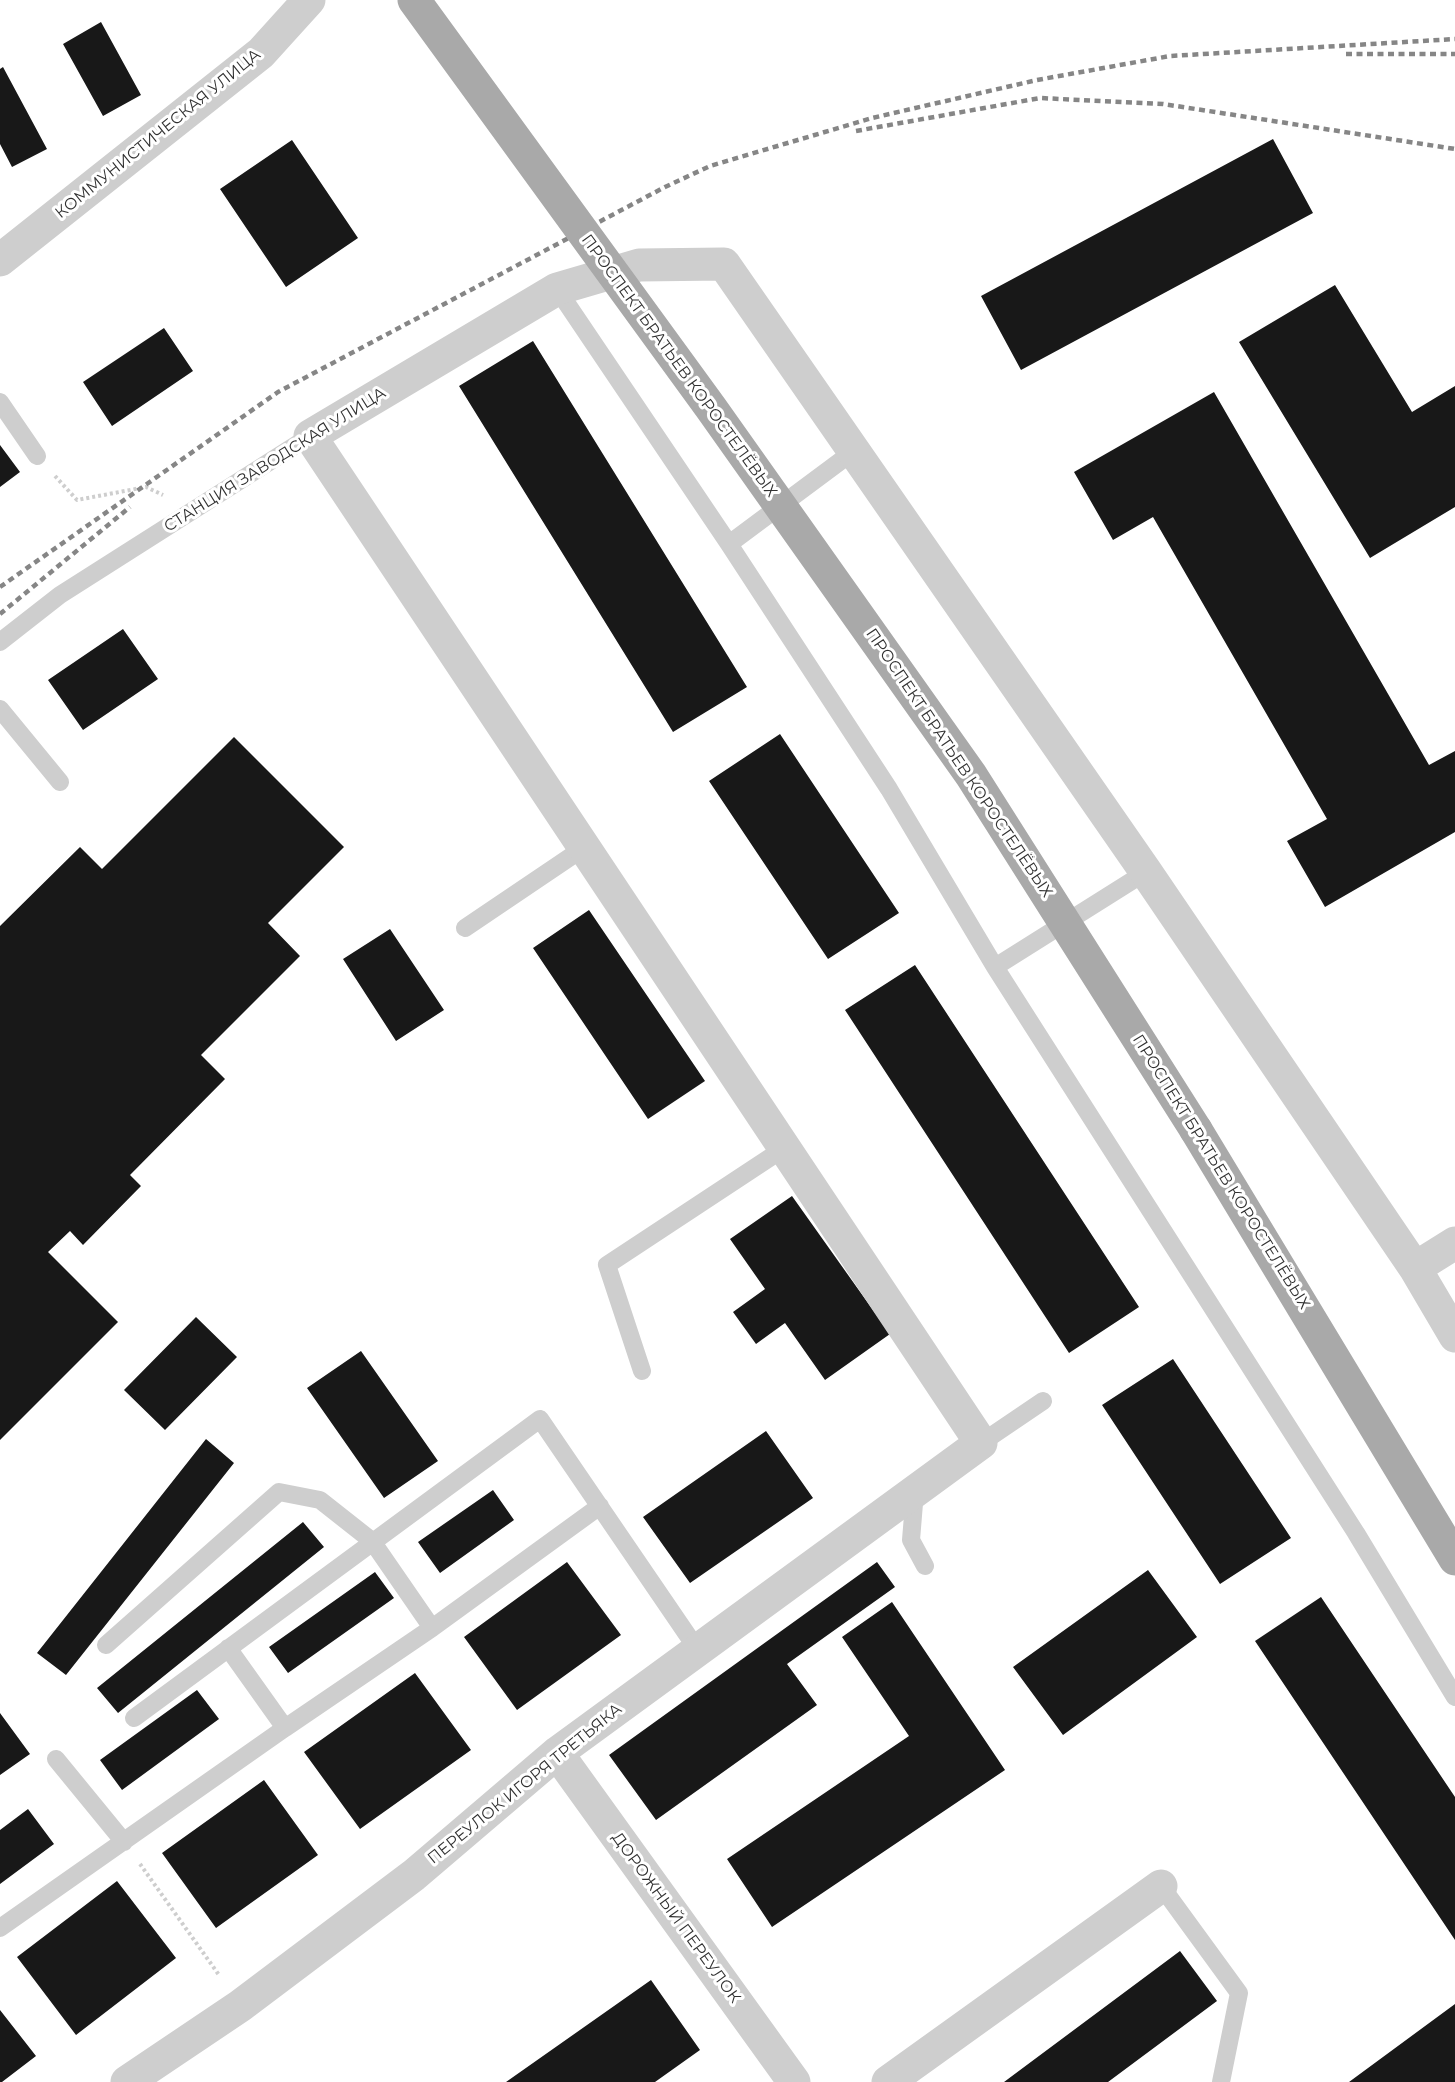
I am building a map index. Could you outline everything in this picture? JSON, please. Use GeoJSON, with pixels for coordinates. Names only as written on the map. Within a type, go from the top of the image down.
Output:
{"type":"FeatureCollection","features":[{"type":"Feature","properties":{"kind":"main road","name":"ПРОСПЕКТ БРАТЬЕВ КОРОСТЕЛЁВЫХ"},"geometry":{"type":"LineString","coordinates":[[414,0],[711,408],[971,775],[1196,1130],[1455,1559]]}},
{"type":"Feature","properties":{"kind":"street","name":"КОММУНИСТИЧЕСКАЯ УЛИЦА"},"geometry":{"type":"LineString","coordinates":[[0,261],[261,53],[309,0]]}},
{"type":"Feature","properties":{"kind":"street","name":"СТАНЦИЯ ЗАВОДСКАЯ УЛИЦА"},"geometry":{"type":"LineString","coordinates":[[310,436],[557,289],[639,266],[724,264],[854,451]]}},
{"type":"Feature","properties":{"kind":"street"},"geometry":{"type":"LineString","coordinates":[[310,436],[786,1147],[981,1443]]}},
{"type":"Feature","properties":{"kind":"street"},"geometry":{"type":"LineString","coordinates":[[854,451],[1146,872],[1415,1268],[1455,1336]]}},
{"type":"Feature","properties":{"kind":"street"},"geometry":{"type":"LineString","coordinates":[[1415,1268],[1455,1243]]}},
{"type":"Feature","properties":{"kind":"street","name":"ПЕРЕУЛОК ИГОРЯ ТРЕТЬЯКА"},"geometry":{"type":"LineString","coordinates":[[127,2082],[240,2006],[414,1875],[557,1753],[981,1443]]}},
{"type":"Feature","properties":{"kind":"street","name":"ДОРОЖНЫЙ ПЕРЕУЛОК"},"geometry":{"type":"LineString","coordinates":[[557,1753],[794,2082]]}},
{"type":"Feature","properties":{"kind":"street"},"geometry":{"type":"LineString","coordinates":[[888,2082],[1161,1886]]}},
{"type":"Feature","properties":{"kind":"lane"},"geometry":{"type":"LineString","coordinates":[[557,289],[729,544],[889,789],[995,967],[1356,1533],[1455,1696]]}},
{"type":"Feature","properties":{"kind":"lane"},"geometry":{"type":"LineString","coordinates":[[0,402],[37,456]]}},
{"type":"Feature","properties":{"kind":"lane","name":"СТАНЦИЯ ЗАВОДСКАЯ УЛИЦА"},"geometry":{"type":"LineString","coordinates":[[0,642],[60,595],[310,436]]}},
{"type":"Feature","properties":{"kind":"lane"},"geometry":{"type":"LineString","coordinates":[[729,544],[854,451]]}},
{"type":"Feature","properties":{"kind":"lane"},"geometry":{"type":"LineString","coordinates":[[0,709],[60,782]]}},
{"type":"Feature","properties":{"kind":"lane"},"geometry":{"type":"LineString","coordinates":[[465,928],[585,847]]}},
{"type":"Feature","properties":{"kind":"lane"},"geometry":{"type":"LineString","coordinates":[[995,967],[1146,872]]}},
{"type":"Feature","properties":{"kind":"lane"},"geometry":{"type":"LineString","coordinates":[[642,1371],[607,1265],[786,1147]]}},
{"type":"Feature","properties":{"kind":"lane"},"geometry":{"type":"LineString","coordinates":[[981,1443],[1043,1401]]}},
{"type":"Feature","properties":{"kind":"lane"},"geometry":{"type":"LineString","coordinates":[[134,1718],[372,1540],[540,1419],[697,1649]]}},
{"type":"Feature","properties":{"kind":"lane"},"geometry":{"type":"LineString","coordinates":[[915,1491],[911,1540],[925,1566]]}},
{"type":"Feature","properties":{"kind":"lane"},"geometry":{"type":"LineString","coordinates":[[106,1645],[279,1492],[320,1500],[372,1540],[432,1628]]}},
{"type":"Feature","properties":{"kind":"lane"},"geometry":{"type":"LineString","coordinates":[[0,1928],[432,1628],[600,1506]]}},
{"type":"Feature","properties":{"kind":"lane"},"geometry":{"type":"LineString","coordinates":[[228,1648],[285,1728]]}},
{"type":"Feature","properties":{"kind":"lane"},"geometry":{"type":"LineString","coordinates":[[56,1759],[124,1842]]}},
{"type":"Feature","properties":{"kind":"lane"},"geometry":{"type":"LineString","coordinates":[[1161,1886],[1239,1993],[1221,2082]]}},
{"type":"Feature","properties":{"kind":"path"},"geometry":{"type":"LineString","coordinates":[[37,456],[77,500],[146,487],[194,509]]}},
{"type":"Feature","properties":{"kind":"path"},"geometry":{"type":"LineString","coordinates":[[124,1842],[240,2006]]}},
{"type":"Feature","properties":{"kind":"building"},"geometry":{"type":"Polygon","coordinates":[[[101,22],[141,95],[103,116],[63,44],[101,22]]]}},
{"type":"Feature","properties":{"kind":"building"},"geometry":{"type":"Polygon","coordinates":[[[3,67],[47,149],[12,167],[0,144],[0,69],[3,67]]]}},
{"type":"Feature","properties":{"kind":"building"},"geometry":{"type":"Polygon","coordinates":[[[1273,139],[1313,213],[1021,370],[981,296],[1273,139]]]}},
{"type":"Feature","properties":{"kind":"building"},"geometry":{"type":"Polygon","coordinates":[[[292,140],[358,238],[286,287],[220,189],[292,140]]]}},
{"type":"Feature","properties":{"kind":"building"},"geometry":{"type":"Polygon","coordinates":[[[1335,285],[1412,412],[1455,386],[1455,507],[1370,558],[1239,342],[1335,285]]]}},
{"type":"Feature","properties":{"kind":"building"},"geometry":{"type":"Polygon","coordinates":[[[164,328],[193,371],[112,426],[83,382],[164,328]]]}},
{"type":"Feature","properties":{"kind":"building"},"geometry":{"type":"Polygon","coordinates":[[[533,341],[747,687],[673,732],[459,386],[533,341]]]}},
{"type":"Feature","properties":{"kind":"building"},"geometry":{"type":"Polygon","coordinates":[[[1214,392],[1429,765],[1455,751],[1455,832],[1325,907],[1287,841],[1327,819],[1153,517],[1113,540],[1074,472],[1214,392]]]}},
{"type":"Feature","properties":{"kind":"building"},"geometry":{"type":"Polygon","coordinates":[[[0,445],[20,472],[0,487],[0,445]]]}},
{"type":"Feature","properties":{"kind":"building"},"geometry":{"type":"Polygon","coordinates":[[[123,629],[158,679],[83,730],[48,680],[123,629]]]}},
{"type":"Feature","properties":{"kind":"building"},"geometry":{"type":"Polygon","coordinates":[[[780,734],[899,913],[828,959],[709,781],[780,734]]]}},
{"type":"Feature","properties":{"kind":"building"},"geometry":{"type":"Polygon","coordinates":[[[234,737],[344,847],[268,923],[300,956],[201,1055],[225,1079],[130,1175],[141,1186],[83,1245],[70,1231],[48,1252],[118,1322],[0,1440],[0,926],[80,847],[102,869],[234,737]]]}},
{"type":"Feature","properties":{"kind":"building"},"geometry":{"type":"Polygon","coordinates":[[[589,910],[705,1081],[648,1119],[533,948],[589,910]]]}},
{"type":"Feature","properties":{"kind":"building"},"geometry":{"type":"Polygon","coordinates":[[[390,929],[444,1010],[396,1041],[343,959],[390,929]]]}},
{"type":"Feature","properties":{"kind":"building"},"geometry":{"type":"Polygon","coordinates":[[[915,965],[1139,1307],[1069,1353],[845,1010],[915,965]]]}},
{"type":"Feature","properties":{"kind":"building"},"geometry":{"type":"Polygon","coordinates":[[[792,1196],[890,1334],[825,1380],[785,1323],[756,1344],[733,1312],[765,1289],[730,1239],[792,1196]]]}},
{"type":"Feature","properties":{"kind":"building"},"geometry":{"type":"Polygon","coordinates":[[[196,1317],[237,1357],[165,1430],[124,1390],[196,1317]]]}},
{"type":"Feature","properties":{"kind":"building"},"geometry":{"type":"Polygon","coordinates":[[[361,1351],[438,1461],[384,1498],[307,1388],[361,1351]]]}},
{"type":"Feature","properties":{"kind":"building"},"geometry":{"type":"Polygon","coordinates":[[[1173,1359],[1291,1538],[1220,1584],[1102,1405],[1173,1359]]]}},
{"type":"Feature","properties":{"kind":"building"},"geometry":{"type":"Polygon","coordinates":[[[766,1431],[813,1498],[690,1583],[643,1517],[766,1431]]]}},
{"type":"Feature","properties":{"kind":"building"},"geometry":{"type":"Polygon","coordinates":[[[206,1439],[234,1463],[66,1675],[37,1653],[206,1439]]]}},
{"type":"Feature","properties":{"kind":"building"},"geometry":{"type":"Polygon","coordinates":[[[493,1490],[514,1520],[440,1573],[418,1542],[493,1490]]]}},
{"type":"Feature","properties":{"kind":"building"},"geometry":{"type":"Polygon","coordinates":[[[303,1522],[324,1547],[118,1713],[97,1688],[303,1522]]]}},
{"type":"Feature","properties":{"kind":"building"},"geometry":{"type":"Polygon","coordinates":[[[567,1562],[621,1635],[517,1710],[464,1637],[567,1562]]]}},
{"type":"Feature","properties":{"kind":"building"},"geometry":{"type":"Polygon","coordinates":[[[877,1562],[895,1587],[787,1664],[817,1705],[656,1820],[609,1755],[877,1562]]]}},
{"type":"Feature","properties":{"kind":"building"},"geometry":{"type":"Polygon","coordinates":[[[1148,1570],[1197,1637],[1063,1735],[1013,1667],[1148,1570]]]}},
{"type":"Feature","properties":{"kind":"building"},"geometry":{"type":"Polygon","coordinates":[[[375,1572],[394,1598],[288,1673],[269,1647],[375,1572]]]}},
{"type":"Feature","properties":{"kind":"building"},"geometry":{"type":"Polygon","coordinates":[[[1321,1597],[1455,1797],[1455,1940],[1255,1641],[1321,1597]]]}},
{"type":"Feature","properties":{"kind":"building"},"geometry":{"type":"Polygon","coordinates":[[[892,1602],[1005,1770],[772,1927],[727,1859],[909,1736],[842,1637],[892,1602]]]}},
{"type":"Feature","properties":{"kind":"building"},"geometry":{"type":"Polygon","coordinates":[[[415,1673],[471,1750],[360,1829],[304,1752],[415,1673]]]}},
{"type":"Feature","properties":{"kind":"building"},"geometry":{"type":"Polygon","coordinates":[[[197,1690],[219,1719],[122,1790],[100,1760],[197,1690]]]}},
{"type":"Feature","properties":{"kind":"building"},"geometry":{"type":"Polygon","coordinates":[[[0,1713],[30,1754],[0,1775],[0,1713]]]}},
{"type":"Feature","properties":{"kind":"building"},"geometry":{"type":"Polygon","coordinates":[[[264,1780],[318,1855],[216,1928],[162,1853],[264,1780]]]}},
{"type":"Feature","properties":{"kind":"building"},"geometry":{"type":"Polygon","coordinates":[[[28,1809],[54,1844],[0,1884],[0,1830],[28,1809]]]}},
{"type":"Feature","properties":{"kind":"building"},"geometry":{"type":"Polygon","coordinates":[[[117,1881],[176,1958],[76,2035],[17,1957],[117,1881]]]}},
{"type":"Feature","properties":{"kind":"building"},"geometry":{"type":"Polygon","coordinates":[[[1180,1951],[1217,2001],[1108,2082],[1004,2082],[1180,1951]]]}},
{"type":"Feature","properties":{"kind":"building"},"geometry":{"type":"Polygon","coordinates":[[[651,1980],[700,2050],[655,2082],[506,2082],[651,1980]]]}},
{"type":"Feature","properties":{"kind":"building"},"geometry":{"type":"Polygon","coordinates":[[[1455,2004],[1455,2082],[1349,2082],[1455,2004]]]}},
{"type":"Feature","properties":{"kind":"building"},"geometry":{"type":"Polygon","coordinates":[[[0,2010],[36,2056],[2,2082],[0,2082],[0,2010]]]}},
{"type":"Feature","properties":{"kind":"railway"},"geometry":{"type":"LineString","coordinates":[[0,587],[278,392],[665,187],[710,166],[872,118],[1037,80],[1170,56],[1455,39]]}},
{"type":"Feature","properties":{"kind":"railway"},"geometry":{"type":"LineString","coordinates":[[1346,54],[1455,54]]}},
{"type":"Feature","properties":{"kind":"railway"},"geometry":{"type":"LineString","coordinates":[[856,131],[1040,98],[1163,104],[1455,149]]}},
{"type":"Feature","properties":{"kind":"railway"},"geometry":{"type":"LineString","coordinates":[[0,614],[130,507]]}}]}
